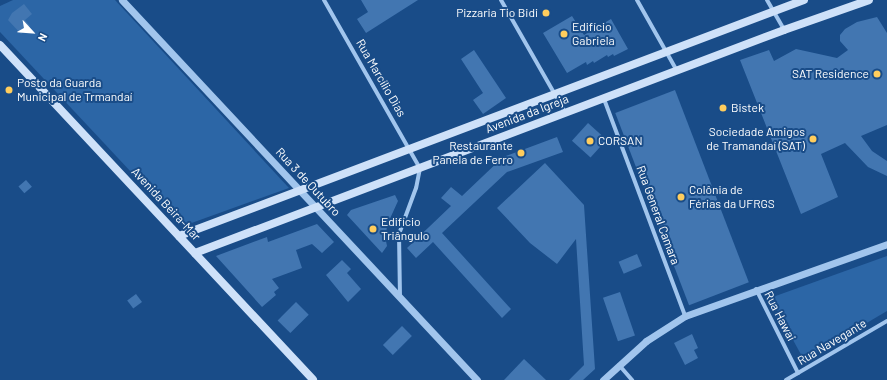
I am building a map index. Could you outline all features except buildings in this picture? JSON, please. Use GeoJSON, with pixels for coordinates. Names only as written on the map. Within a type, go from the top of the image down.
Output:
{"type":"FeatureCollection","features":[{"type":"Feature","properties":{"kind":"main road","name":"Avenida da Igreja"},"geometry":{"type":"LineString","coordinates":[[179,236],[411,150],[804,0]]}},
{"type":"Feature","properties":{"kind":"main road","name":"Avenida da Igreja"},"geometry":{"type":"LineString","coordinates":[[195,253],[565,112],[604,99],[784,30],[869,0]]}},
{"type":"Feature","properties":{"kind":"main road","name":"Avenida Beira-Mar"},"geometry":{"type":"LineString","coordinates":[[0,45],[313,380]]}},
{"type":"Feature","properties":{"kind":"street","name":"Rua 3 de Outubro"},"geometry":{"type":"LineString","coordinates":[[122,0],[477,380]]}},
{"type":"Feature","properties":{"kind":"street","name":"Rua Marcílio Dias"},"geometry":{"type":"LineString","coordinates":[[324,0],[420,168]]}},
{"type":"Feature","properties":{"kind":"street"},"geometry":{"type":"LineString","coordinates":[[500,0],[565,112]]}},
{"type":"Feature","properties":{"kind":"street"},"geometry":{"type":"LineString","coordinates":[[637,0],[677,71]]}},
{"type":"Feature","properties":{"kind":"street"},"geometry":{"type":"LineString","coordinates":[[767,0],[784,30]]}},
{"type":"Feature","properties":{"kind":"street","name":"Rua General Camara"},"geometry":{"type":"LineString","coordinates":[[604,99],[685,316]]}},
{"type":"Feature","properties":{"kind":"street"},"geometry":{"type":"LineString","coordinates":[[400,297],[399,234],[416,188],[420,168]]}},
{"type":"Feature","properties":{"kind":"street"},"geometry":{"type":"LineString","coordinates":[[603,380],[646,341],[685,316],[756,289],[887,244]]}},
{"type":"Feature","properties":{"kind":"street","name":"Rua Hawai"},"geometry":{"type":"LineString","coordinates":[[756,289],[798,373]]}},
{"type":"Feature","properties":{"kind":"street","name":"Rua Navegante"},"geometry":{"type":"LineString","coordinates":[[786,380],[887,320]]}},
{"type":"Feature","properties":{"kind":"street"},"geometry":{"type":"LineString","coordinates":[[619,365],[632,380]]}},
{"type":"Feature","properties":{"kind":"shaded area"},"geometry":{"type":"Polygon","coordinates":[[[13,0],[115,0],[289,188],[186,225],[176,220],[0,32],[0,6],[13,0]]]}},
{"type":"Feature","properties":{"kind":"shaded area"},"geometry":{"type":"Polygon","coordinates":[[[887,256],[887,311],[804,360],[770,298],[887,256]]]}},
{"type":"Feature","properties":{"kind":"place","name":"Pizzaria Tio Bidi"},"geometry":{"type":"Point","coordinates":[546,13]}},
{"type":"Feature","properties":{"kind":"place","name":"Edifício Gabriela"},"geometry":{"type":"Point","coordinates":[564,34]}},
{"type":"Feature","properties":{"kind":"place","name":"SAT Residence"},"geometry":{"type":"Point","coordinates":[877,74]}},
{"type":"Feature","properties":{"kind":"place","name":"Posto da Guarda Municipal de Trmandaí"},"geometry":{"type":"Point","coordinates":[9,90]}},
{"type":"Feature","properties":{"kind":"place","name":"Bistek"},"geometry":{"type":"Point","coordinates":[723,108]}},
{"type":"Feature","properties":{"kind":"place","name":"Sociedade Amigos de Tramandaí (SAT)"},"geometry":{"type":"Point","coordinates":[813,139]}},
{"type":"Feature","properties":{"kind":"place","name":"CORSAN"},"geometry":{"type":"Point","coordinates":[590,141]}},
{"type":"Feature","properties":{"kind":"place","name":"Restaurante Panela de Ferro"},"geometry":{"type":"Point","coordinates":[521,153]}},
{"type":"Feature","properties":{"kind":"place","name":"Colônia de Férias da UFRGS"},"geometry":{"type":"Point","coordinates":[681,197]}},
{"type":"Feature","properties":{"kind":"place","name":"Edifício Triângulo"},"geometry":{"type":"Point","coordinates":[373,229]}}]}
